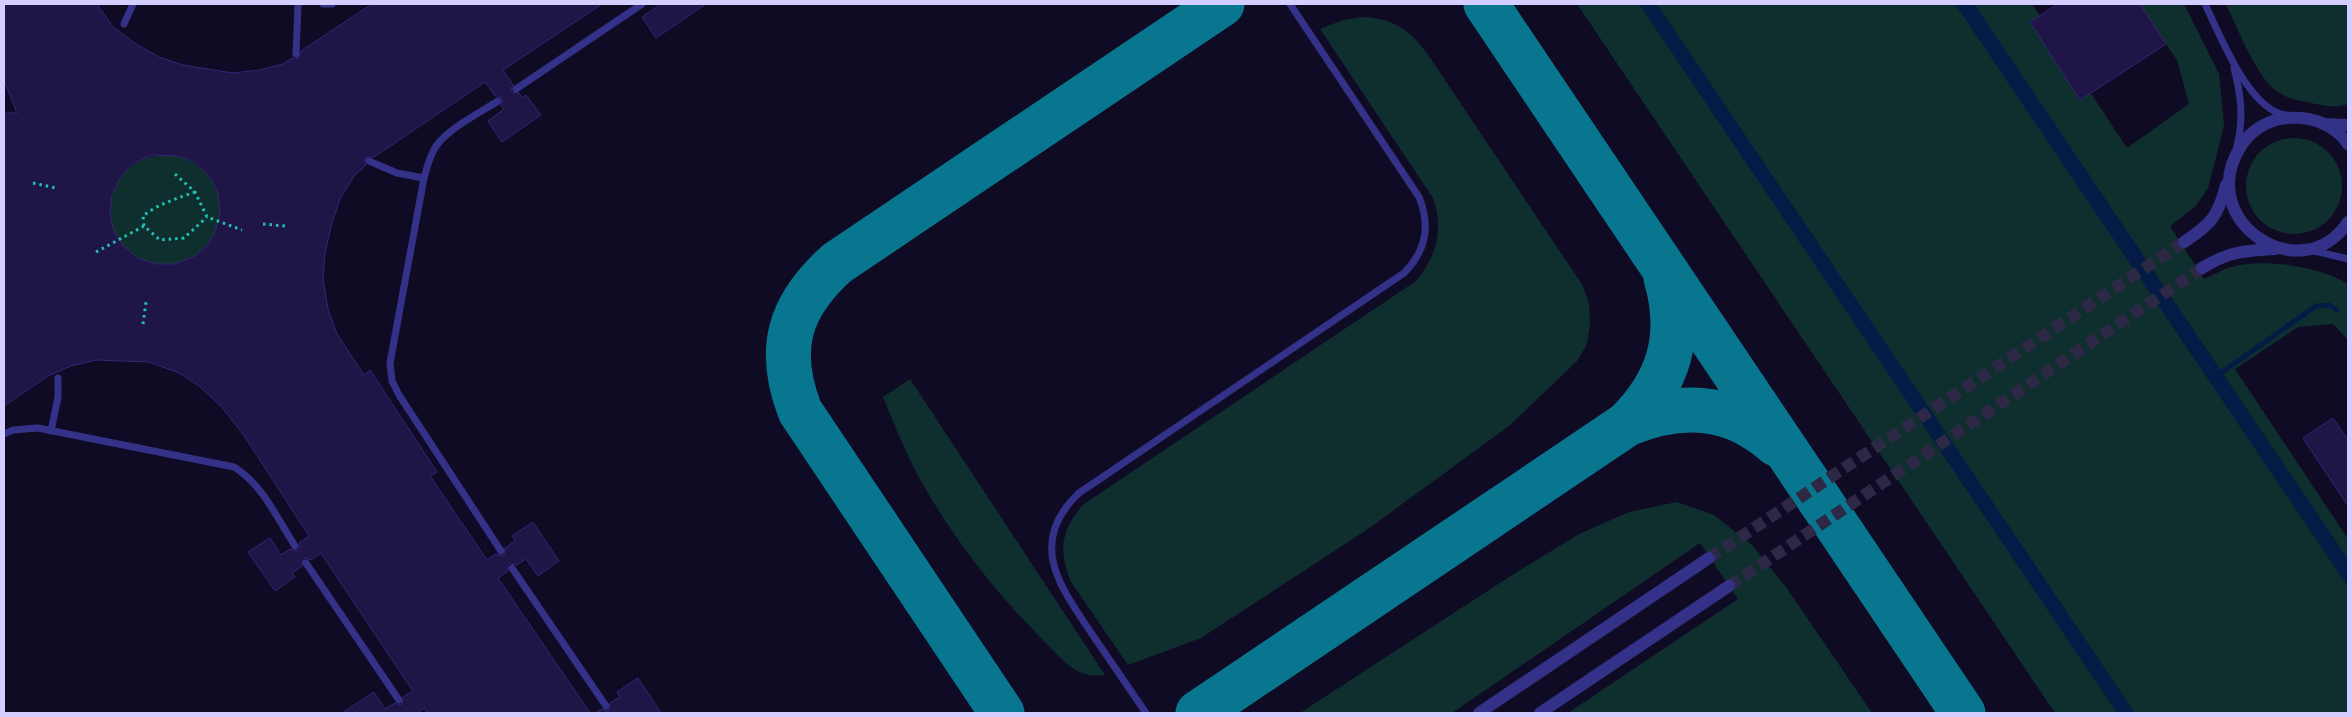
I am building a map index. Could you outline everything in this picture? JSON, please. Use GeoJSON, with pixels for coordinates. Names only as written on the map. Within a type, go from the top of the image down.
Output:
{"type":"FeatureCollection","features":[{"type":"Feature","properties":{"kind":"street"},"geometry":{"type":"LineString","coordinates":[[2184,242],[2205,228],[2214,218],[2220,206],[2235,156],[2246,139],[2261,126],[2280,118],[2305,118],[2330,125],[2348,125]]}},
{"type":"Feature","properties":{"kind":"street"},"geometry":{"type":"LineString","coordinates":[[2305,118],[2329,126],[2348,144]]}},
{"type":"Feature","properties":{"kind":"street"},"geometry":{"type":"LineString","coordinates":[[2230,173],[2229,193],[2235,212],[2246,229],[2262,242],[2280,249]]}},
{"type":"Feature","properties":{"kind":"street"},"geometry":{"type":"LineString","coordinates":[[2202,268],[2220,257],[2234,252],[2280,249],[2306,250],[2327,242],[2344,229],[2348,222]]}},
{"type":"Feature","properties":{"kind":"street"},"geometry":{"type":"LineString","coordinates":[[1479,713],[1709,558]]}},
{"type":"Feature","properties":{"kind":"street"},"geometry":{"type":"LineString","coordinates":[[1540,713],[1729,586]]}},
{"type":"Feature","properties":{"kind":"lane"},"geometry":{"type":"LineString","coordinates":[[124,24],[133,4]]}},
{"type":"Feature","properties":{"kind":"lane"},"geometry":{"type":"LineString","coordinates":[[296,54],[298,4]]}},
{"type":"Feature","properties":{"kind":"lane"},"geometry":{"type":"LineString","coordinates":[[323,4],[332,4]]}},
{"type":"Feature","properties":{"kind":"lane"},"geometry":{"type":"LineString","coordinates":[[516,89],[642,4]]}},
{"type":"Feature","properties":{"kind":"lane"},"geometry":{"type":"LineString","coordinates":[[1146,713],[1059,584],[1052,557],[1054,530],[1059,517],[1067,504],[1079,493],[1404,273],[1416,258],[1424,242],[1426,219],[1420,197],[1290,4]]}},
{"type":"Feature","properties":{"kind":"lane"},"geometry":{"type":"LineString","coordinates":[[2204,4],[2232,60],[2252,90],[2267,107],[2282,115],[2305,118]]}},
{"type":"Feature","properties":{"kind":"lane"},"geometry":{"type":"LineString","coordinates":[[2232,60],[2242,96],[2240,134],[2235,156]]}},
{"type":"Feature","properties":{"kind":"lane"},"geometry":{"type":"LineString","coordinates":[[498,101],[438,143],[424,178],[390,363],[392,381],[501,551]]}},
{"type":"Feature","properties":{"kind":"lane"},"geometry":{"type":"LineString","coordinates":[[369,161],[397,173],[424,178]]}},
{"type":"Feature","properties":{"kind":"lane"},"geometry":{"type":"LineString","coordinates":[[2306,250],[2348,260]]}},
{"type":"Feature","properties":{"kind":"lane"},"geometry":{"type":"LineString","coordinates":[[51,431],[58,397],[58,378]]}},
{"type":"Feature","properties":{"kind":"lane"},"geometry":{"type":"LineString","coordinates":[[4,434],[38,428],[234,467],[247,474],[256,485],[295,546]]}},
{"type":"Feature","properties":{"kind":"lane"},"geometry":{"type":"LineString","coordinates":[[306,563],[399,700]]}},
{"type":"Feature","properties":{"kind":"lane"},"geometry":{"type":"LineString","coordinates":[[512,568],[606,706]]}},
{"type":"Feature","properties":{"kind":"path"},"geometry":{"type":"LineString","coordinates":[[176,174],[195,192],[207,217],[242,230]]}},
{"type":"Feature","properties":{"kind":"path"},"geometry":{"type":"LineString","coordinates":[[33,183],[56,188]]}},
{"type":"Feature","properties":{"kind":"path"},"geometry":{"type":"LineString","coordinates":[[195,192],[168,204],[154,207],[143,216],[144,226],[160,240],[184,238],[207,217]]}},
{"type":"Feature","properties":{"kind":"path"},"geometry":{"type":"LineString","coordinates":[[262,224],[285,226]]}},
{"type":"Feature","properties":{"kind":"path"},"geometry":{"type":"LineString","coordinates":[[96,252],[144,226]]}},
{"type":"Feature","properties":{"kind":"path"},"geometry":{"type":"LineString","coordinates":[[143,324],[146,302]]}},
{"type":"Feature","properties":{"kind":"green space"},"geometry":{"type":"Polygon","coordinates":[[[1577,4],[2032,4],[2127,148],[2189,104],[2177,60],[2138,4],[2184,4],[2219,74],[2224,126],[2208,188],[2196,206],[2170,226],[2204,279],[2228,268],[2256,263],[2273,263],[2322,272],[2348,284],[2348,340],[2333,324],[2298,327],[2235,369],[2348,539],[2348,713],[2055,713],[1577,4]]]}},
{"type":"Feature","properties":{"kind":"green space"},"geometry":{"type":"Polygon","coordinates":[[[2226,4],[2348,4],[2348,104],[2320,105],[2294,99],[2278,92],[2270,85],[2255,65],[2226,4]]]}},
{"type":"Feature","properties":{"kind":"green space"},"geometry":{"type":"Polygon","coordinates":[[[1363,17],[1385,21],[1403,29],[1417,41],[1431,59],[1583,286],[1589,304],[1590,324],[1587,344],[1577,361],[1509,426],[1368,529],[1201,638],[1128,665],[1071,582],[1063,550],[1066,531],[1076,513],[1084,504],[1416,281],[1434,252],[1438,221],[1433,198],[1320,29],[1343,20],[1363,17]]]}},
{"type":"Feature","properties":{"kind":"green space"},"geometry":{"type":"Polygon","coordinates":[[[2294,138],[2312,141],[2328,152],[2339,168],[2342,186],[2339,204],[2328,220],[2312,231],[2294,234],[2276,231],[2260,220],[2249,204],[2246,186],[2249,168],[2260,152],[2276,141],[2294,138]]]}},
{"type":"Feature","properties":{"kind":"green space"},"geometry":{"type":"Polygon","coordinates":[[[165,155],[186,159],[204,171],[216,189],[220,210],[216,231],[204,249],[186,261],[165,265],[144,261],[126,249],[114,231],[110,210],[114,189],[126,171],[144,159],[165,155]]]}},
{"type":"Feature","properties":{"kind":"green space"},"geometry":{"type":"Polygon","coordinates":[[[910,379],[1105,675],[1082,673],[1072,668],[1063,660],[1011,607],[978,567],[948,525],[916,471],[883,397],[910,379]]]}},
{"type":"Feature","properties":{"kind":"green space"},"geometry":{"type":"Polygon","coordinates":[[[1677,502],[1714,515],[1752,545],[1786,587],[1872,713],[1568,713],[1738,599],[1700,543],[1452,713],[1300,713],[1509,577],[1579,534],[1629,512],[1677,502]]]}},
{"type":"Feature","properties":{"kind":"water"},"geometry":{"type":"Polygon","coordinates":[[[1639,4],[1657,4],[2135,713],[2117,713],[1639,4]]]}},
{"type":"Feature","properties":{"kind":"water"},"geometry":{"type":"Polygon","coordinates":[[[1955,4],[1974,4],[2348,559],[2348,587],[1955,4]]]}},
{"type":"Feature","properties":{"kind":"building"},"geometry":{"type":"Polygon","coordinates":[[[4,4],[97,4],[113,27],[136,44],[159,57],[183,65],[233,73],[259,70],[283,64],[292,58],[298,59],[301,51],[372,4],[602,4],[503,70],[513,85],[512,92],[519,93],[522,98],[526,95],[541,115],[502,142],[488,121],[504,109],[501,105],[503,100],[500,96],[495,96],[485,82],[374,157],[365,157],[366,165],[354,176],[340,199],[325,253],[323,279],[328,309],[337,334],[364,375],[370,370],[437,472],[430,476],[487,560],[496,554],[504,555],[505,548],[515,541],[512,536],[533,522],[559,561],[538,576],[526,559],[517,565],[509,563],[507,566],[508,571],[498,578],[590,713],[428,713],[424,708],[417,713],[342,713],[374,692],[385,709],[395,703],[402,704],[403,697],[413,691],[321,553],[311,560],[303,559],[302,566],[292,573],[295,577],[275,591],[248,552],[270,538],[281,555],[290,549],[296,551],[300,548],[299,543],[309,536],[245,437],[221,406],[199,386],[179,373],[149,362],[96,360],[71,366],[48,376],[4,406],[4,113],[17,113],[4,80],[4,4]],[[152,155],[134,163],[121,176],[112,194],[110,213],[113,229],[123,246],[138,258],[156,264],[175,264],[193,257],[208,245],[215,232],[220,214],[218,194],[210,177],[196,163],[179,156],[152,155]]]}},
{"type":"Feature","properties":{"kind":"building"},"geometry":{"type":"Polygon","coordinates":[[[661,4],[706,4],[656,38],[642,17],[661,4]]]}},
{"type":"Feature","properties":{"kind":"building"},"geometry":{"type":"Polygon","coordinates":[[[2058,4],[2140,4],[2166,44],[2080,100],[2030,22],[2058,4]]]}},
{"type":"Feature","properties":{"kind":"building"},"geometry":{"type":"Polygon","coordinates":[[[2333,418],[2348,440],[2348,506],[2303,438],[2333,418]]]}},
{"type":"Feature","properties":{"kind":"building"},"geometry":{"type":"Polygon","coordinates":[[[638,678],[661,713],[595,713],[602,709],[609,710],[610,703],[620,697],[617,692],[638,678]]]}},
{"type":"Feature","properties":{"kind":"waterway"},"geometry":{"type":"LineString","coordinates":[[2218,375],[2316,306],[2329,305],[2337,310]]}},
{"type":"Feature","properties":{"kind":"taxiway"},"geometry":{"type":"LineString","coordinates":[[1002,713],[800,411],[789,368],[789,348],[792,330],[798,312],[808,296],[837,263],[1222,4]]}},
{"type":"Feature","properties":{"kind":"taxiway"},"geometry":{"type":"LineString","coordinates":[[1486,4],[1963,713]]}},
{"type":"Feature","properties":{"kind":"taxiway"},"geometry":{"type":"LineString","coordinates":[[1198,713],[1627,424],[1653,392],[1669,357],[1673,319],[1666,278]]}},
{"type":"Feature","properties":{"kind":"taxiway"},"geometry":{"type":"LineString","coordinates":[[1627,424],[1667,412],[1705,411],[1723,414],[1741,421],[1759,431],[1776,444]]}},
{"type":"Feature","properties":{"kind":"tunnel"},"geometry":{"type":"LineString","coordinates":[[1709,558],[2184,242]]}},
{"type":"Feature","properties":{"kind":"tunnel"},"geometry":{"type":"LineString","coordinates":[[1729,586],[2202,268]]}}]}
